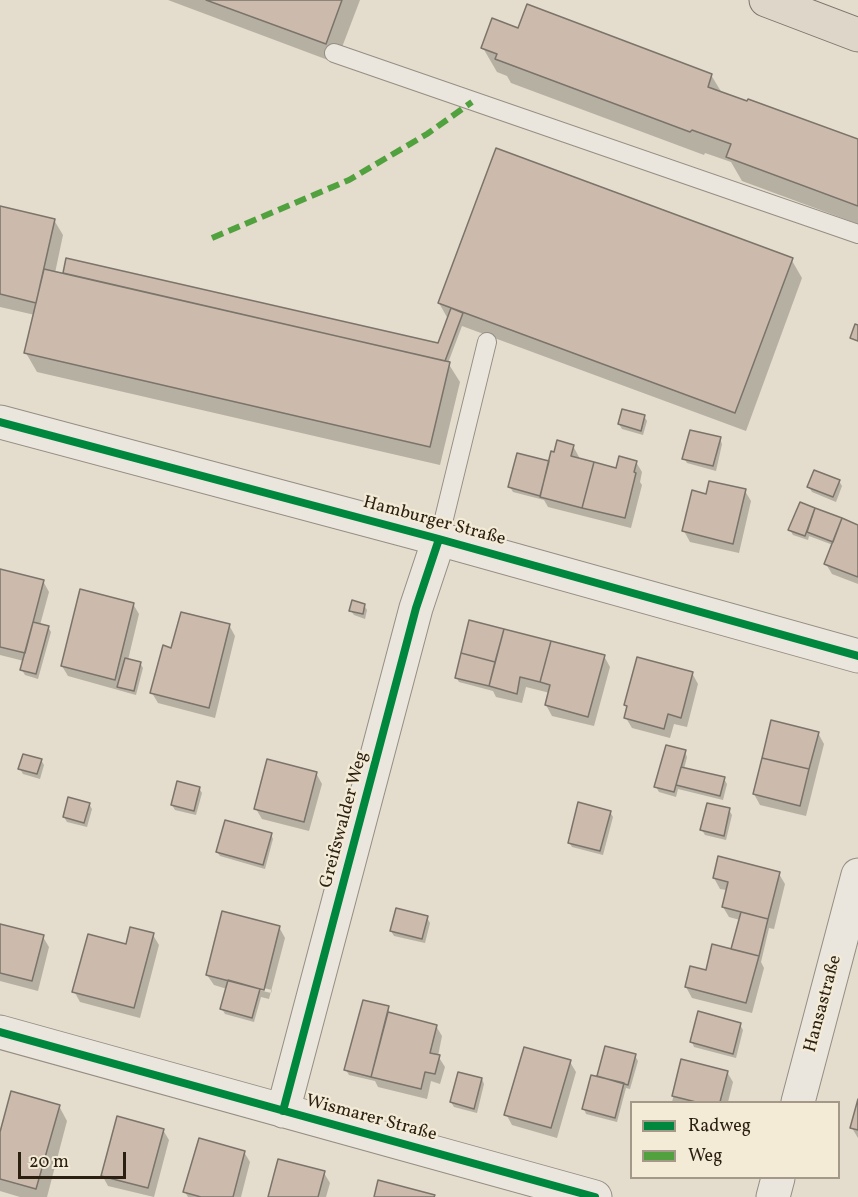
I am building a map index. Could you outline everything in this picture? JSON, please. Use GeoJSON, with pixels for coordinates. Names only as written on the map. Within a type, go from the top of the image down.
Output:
{"type":"FeatureCollection","features":[{"type":"Feature","properties":{"kind":"main road"},"geometry":{"type":"LineString","coordinates":[[766,0],[858,35]]}},
{"type":"Feature","properties":{"kind":"street","name":"Hamburger Straße"},"geometry":{"type":"LineString","coordinates":[[0,422],[439,538],[858,656]]}},
{"type":"Feature","properties":{"kind":"street","name":"Greifswalder Weg"},"geometry":{"type":"LineString","coordinates":[[284,1111],[416,608],[439,538]]}},
{"type":"Feature","properties":{"kind":"street","name":"Hansastraße"},"geometry":{"type":"LineString","coordinates":[[798,1101],[855,896]]}},
{"type":"Feature","properties":{"kind":"street","name":"Wismarer Straße"},"geometry":{"type":"LineString","coordinates":[[0,1032],[595,1197]]}},
{"type":"Feature","properties":{"kind":"street"},"geometry":{"type":"LineString","coordinates":[[773,1197],[778,1179]]}},
{"type":"Feature","properties":{"kind":"lane"},"geometry":{"type":"LineString","coordinates":[[334,53],[858,234]]}},
{"type":"Feature","properties":{"kind":"lane"},"geometry":{"type":"LineString","coordinates":[[439,538],[487,342]]}},
{"type":"Feature","properties":{"kind":"building"},"geometry":{"type":"Polygon","coordinates":[[[206,0],[342,0],[326,44],[206,0]]]}},
{"type":"Feature","properties":{"kind":"building"},"geometry":{"type":"Polygon","coordinates":[[[527,4],[712,74],[708,87],[858,139],[858,206],[726,157],[731,144],[692,130],[690,132],[495,59],[497,54],[481,48],[492,18],[518,28],[527,4]]]}},
{"type":"Feature","properties":{"kind":"building"},"geometry":{"type":"Polygon","coordinates":[[[496,148],[793,258],[735,413],[438,303],[496,148]]]}},
{"type":"Feature","properties":{"kind":"building"},"geometry":{"type":"Polygon","coordinates":[[[0,206],[55,219],[36,303],[0,294],[0,206]]]}},
{"type":"Feature","properties":{"kind":"building"},"geometry":{"type":"Polygon","coordinates":[[[66,258],[438,343],[451,308],[463,313],[445,361],[63,273],[66,258]]]}},
{"type":"Feature","properties":{"kind":"building"},"geometry":{"type":"Polygon","coordinates":[[[44,269],[450,362],[430,447],[24,353],[44,269]]]}},
{"type":"Feature","properties":{"kind":"building"},"geometry":{"type":"Polygon","coordinates":[[[855,324],[858,325],[858,341],[850,338],[855,324]]]}},
{"type":"Feature","properties":{"kind":"building"},"geometry":{"type":"Polygon","coordinates":[[[622,409],[645,415],[641,431],[618,424],[622,409]]]}},
{"type":"Feature","properties":{"kind":"building"},"geometry":{"type":"Polygon","coordinates":[[[690,430],[721,437],[713,466],[682,459],[690,430]]]}},
{"type":"Feature","properties":{"kind":"building"},"geometry":{"type":"Polygon","coordinates":[[[557,440],[574,445],[571,456],[594,462],[582,508],[540,497],[551,451],[554,452],[557,440]]]}},
{"type":"Feature","properties":{"kind":"building"},"geometry":{"type":"Polygon","coordinates":[[[517,453],[549,461],[540,496],[508,487],[517,453]]]}},
{"type":"Feature","properties":{"kind":"building"},"geometry":{"type":"Polygon","coordinates":[[[619,456],[637,461],[625,518],[582,508],[594,462],[616,468],[619,456]]]}},
{"type":"Feature","properties":{"kind":"building"},"geometry":{"type":"Polygon","coordinates":[[[814,470],[840,480],[833,497],[807,487],[814,470]]]}},
{"type":"Feature","properties":{"kind":"building"},"geometry":{"type":"Polygon","coordinates":[[[709,481],[746,489],[733,544],[682,531],[692,490],[706,494],[709,481]]]}},
{"type":"Feature","properties":{"kind":"building"},"geometry":{"type":"Polygon","coordinates":[[[800,502],[815,508],[805,536],[788,530],[800,502]]]}},
{"type":"Feature","properties":{"kind":"building"},"geometry":{"type":"Polygon","coordinates":[[[815,508],[842,518],[833,542],[807,532],[815,508]]]}},
{"type":"Feature","properties":{"kind":"building"},"geometry":{"type":"Polygon","coordinates":[[[842,518],[858,525],[858,577],[824,564],[842,518]]]}},
{"type":"Feature","properties":{"kind":"building"},"geometry":{"type":"Polygon","coordinates":[[[0,569],[44,580],[25,653],[0,647],[0,569]]]}},
{"type":"Feature","properties":{"kind":"building"},"geometry":{"type":"Polygon","coordinates":[[[80,589],[134,603],[115,680],[61,666],[80,589]]]}},
{"type":"Feature","properties":{"kind":"building"},"geometry":{"type":"Polygon","coordinates":[[[352,600],[365,604],[363,614],[349,611],[352,600]]]}},
{"type":"Feature","properties":{"kind":"building"},"geometry":{"type":"Polygon","coordinates":[[[181,612],[230,624],[209,708],[150,693],[163,645],[171,648],[181,612]]]}},
{"type":"Feature","properties":{"kind":"building"},"geometry":{"type":"Polygon","coordinates":[[[469,620],[504,629],[495,662],[461,653],[469,620]]]}},
{"type":"Feature","properties":{"kind":"building"},"geometry":{"type":"Polygon","coordinates":[[[33,622],[49,626],[36,674],[20,670],[33,622]]]}},
{"type":"Feature","properties":{"kind":"building"},"geometry":{"type":"Polygon","coordinates":[[[504,629],[551,641],[540,682],[520,677],[517,694],[489,686],[504,629]]]}},
{"type":"Feature","properties":{"kind":"building"},"geometry":{"type":"Polygon","coordinates":[[[551,641],[605,655],[588,717],[545,705],[550,685],[540,682],[551,641]]]}},
{"type":"Feature","properties":{"kind":"building"},"geometry":{"type":"Polygon","coordinates":[[[461,653],[495,662],[489,686],[455,678],[461,653]]]}},
{"type":"Feature","properties":{"kind":"building"},"geometry":{"type":"Polygon","coordinates":[[[637,657],[693,672],[681,718],[668,714],[664,729],[624,718],[627,706],[624,705],[637,657]]]}},
{"type":"Feature","properties":{"kind":"building"},"geometry":{"type":"Polygon","coordinates":[[[125,658],[141,662],[134,691],[117,687],[125,658]]]}},
{"type":"Feature","properties":{"kind":"building"},"geometry":{"type":"Polygon","coordinates":[[[771,720],[819,732],[809,769],[762,758],[771,720]]]}},
{"type":"Feature","properties":{"kind":"building"},"geometry":{"type":"Polygon","coordinates":[[[666,745],[686,750],[674,792],[654,787],[666,745]]]}},
{"type":"Feature","properties":{"kind":"building"},"geometry":{"type":"Polygon","coordinates":[[[23,754],[42,759],[37,774],[18,769],[23,754]]]}},
{"type":"Feature","properties":{"kind":"building"},"geometry":{"type":"Polygon","coordinates":[[[762,758],[809,769],[800,806],[753,794],[762,758]]]}},
{"type":"Feature","properties":{"kind":"building"},"geometry":{"type":"Polygon","coordinates":[[[267,759],[317,772],[304,822],[254,809],[267,759]]]}},
{"type":"Feature","properties":{"kind":"building"},"geometry":{"type":"Polygon","coordinates":[[[681,767],[725,777],[720,796],[676,785],[681,767]]]}},
{"type":"Feature","properties":{"kind":"building"},"geometry":{"type":"Polygon","coordinates":[[[177,781],[200,787],[194,811],[171,805],[177,781]]]}},
{"type":"Feature","properties":{"kind":"building"},"geometry":{"type":"Polygon","coordinates":[[[68,797],[90,803],[84,823],[63,817],[68,797]]]}},
{"type":"Feature","properties":{"kind":"building"},"geometry":{"type":"Polygon","coordinates":[[[578,802],[611,811],[600,851],[568,843],[578,802]]]}},
{"type":"Feature","properties":{"kind":"building"},"geometry":{"type":"Polygon","coordinates":[[[707,803],[730,808],[724,836],[700,830],[707,803]]]}},
{"type":"Feature","properties":{"kind":"building"},"geometry":{"type":"Polygon","coordinates":[[[225,820],[272,833],[263,865],[216,852],[225,820]]]}},
{"type":"Feature","properties":{"kind":"building"},"geometry":{"type":"Polygon","coordinates":[[[718,856],[780,872],[768,919],[722,907],[728,882],[713,878],[718,856]]]}},
{"type":"Feature","properties":{"kind":"building"},"geometry":{"type":"Polygon","coordinates":[[[396,908],[428,916],[422,939],[390,931],[396,908]]]}},
{"type":"Feature","properties":{"kind":"building"},"geometry":{"type":"Polygon","coordinates":[[[222,911],[280,926],[264,990],[206,975],[222,911]]]}},
{"type":"Feature","properties":{"kind":"building"},"geometry":{"type":"Polygon","coordinates":[[[741,912],[768,919],[759,956],[731,949],[741,912]]]}},
{"type":"Feature","properties":{"kind":"building"},"geometry":{"type":"Polygon","coordinates":[[[0,924],[44,935],[32,981],[0,973],[0,924]]]}},
{"type":"Feature","properties":{"kind":"building"},"geometry":{"type":"Polygon","coordinates":[[[130,927],[154,933],[134,1008],[72,992],[88,934],[126,944],[130,927]]]}},
{"type":"Feature","properties":{"kind":"building"},"geometry":{"type":"Polygon","coordinates":[[[712,944],[759,956],[746,1003],[685,987],[690,966],[706,970],[712,944]]]}},
{"type":"Feature","properties":{"kind":"building"},"geometry":{"type":"Polygon","coordinates":[[[228,980],[260,989],[252,1018],[220,1009],[228,980]]]}},
{"type":"Feature","properties":{"kind":"building"},"geometry":{"type":"Polygon","coordinates":[[[363,1000],[389,1006],[371,1077],[344,1070],[363,1000]]]}},
{"type":"Feature","properties":{"kind":"building"},"geometry":{"type":"Polygon","coordinates":[[[698,1011],[741,1023],[733,1054],[690,1042],[698,1011]]]}},
{"type":"Feature","properties":{"kind":"building"},"geometry":{"type":"Polygon","coordinates":[[[388,1012],[437,1025],[430,1053],[440,1055],[435,1074],[425,1072],[421,1089],[371,1077],[388,1012]]]}},
{"type":"Feature","properties":{"kind":"building"},"geometry":{"type":"Polygon","coordinates":[[[605,1046],[636,1054],[628,1085],[597,1076],[605,1046]]]}},
{"type":"Feature","properties":{"kind":"building"},"geometry":{"type":"Polygon","coordinates":[[[524,1047],[571,1060],[551,1128],[504,1115],[524,1047]]]}},
{"type":"Feature","properties":{"kind":"building"},"geometry":{"type":"Polygon","coordinates":[[[681,1059],[728,1071],[720,1101],[692,1101],[672,1096],[681,1059]]]}},
{"type":"Feature","properties":{"kind":"building"},"geometry":{"type":"Polygon","coordinates":[[[458,1072],[482,1078],[474,1109],[450,1102],[458,1072]]]}},
{"type":"Feature","properties":{"kind":"building"},"geometry":{"type":"Polygon","coordinates":[[[591,1075],[624,1083],[615,1118],[582,1109],[591,1075]]]}},
{"type":"Feature","properties":{"kind":"building"},"geometry":{"type":"Polygon","coordinates":[[[11,1091],[60,1105],[36,1189],[0,1179],[0,1132],[11,1091]]]}},
{"type":"Feature","properties":{"kind":"building"},"geometry":{"type":"Polygon","coordinates":[[[858,1099],[858,1130],[850,1128],[858,1099]]]}},
{"type":"Feature","properties":{"kind":"building"},"geometry":{"type":"Polygon","coordinates":[[[117,1116],[164,1129],[148,1188],[101,1176],[117,1116]]]}},
{"type":"Feature","properties":{"kind":"building"},"geometry":{"type":"Polygon","coordinates":[[[199,1138],[245,1151],[233,1197],[201,1197],[183,1192],[199,1138]]]}},
{"type":"Feature","properties":{"kind":"building"},"geometry":{"type":"Polygon","coordinates":[[[278,1159],[325,1171],[318,1197],[268,1197],[278,1159]]]}},
{"type":"Feature","properties":{"kind":"building"},"geometry":{"type":"Polygon","coordinates":[[[378,1180],[435,1195],[434,1197],[374,1197],[378,1180]]]}},
{"type":"Feature","properties":{"kind":"marked path"},"geometry":{"type":"LineString","coordinates":[[212,238],[349,180],[427,134],[472,102]]}},
{"type":"Feature","properties":{"kind":"cycle path"},"geometry":{"type":"LineString","coordinates":[[0,422],[439,539],[858,656]]}},
{"type":"Feature","properties":{"kind":"cycle path"},"geometry":{"type":"LineString","coordinates":[[283,1111],[416,608],[439,539]]}},
{"type":"Feature","properties":{"kind":"cycle path"},"geometry":{"type":"LineString","coordinates":[[0,1032],[595,1197]]}}]}
